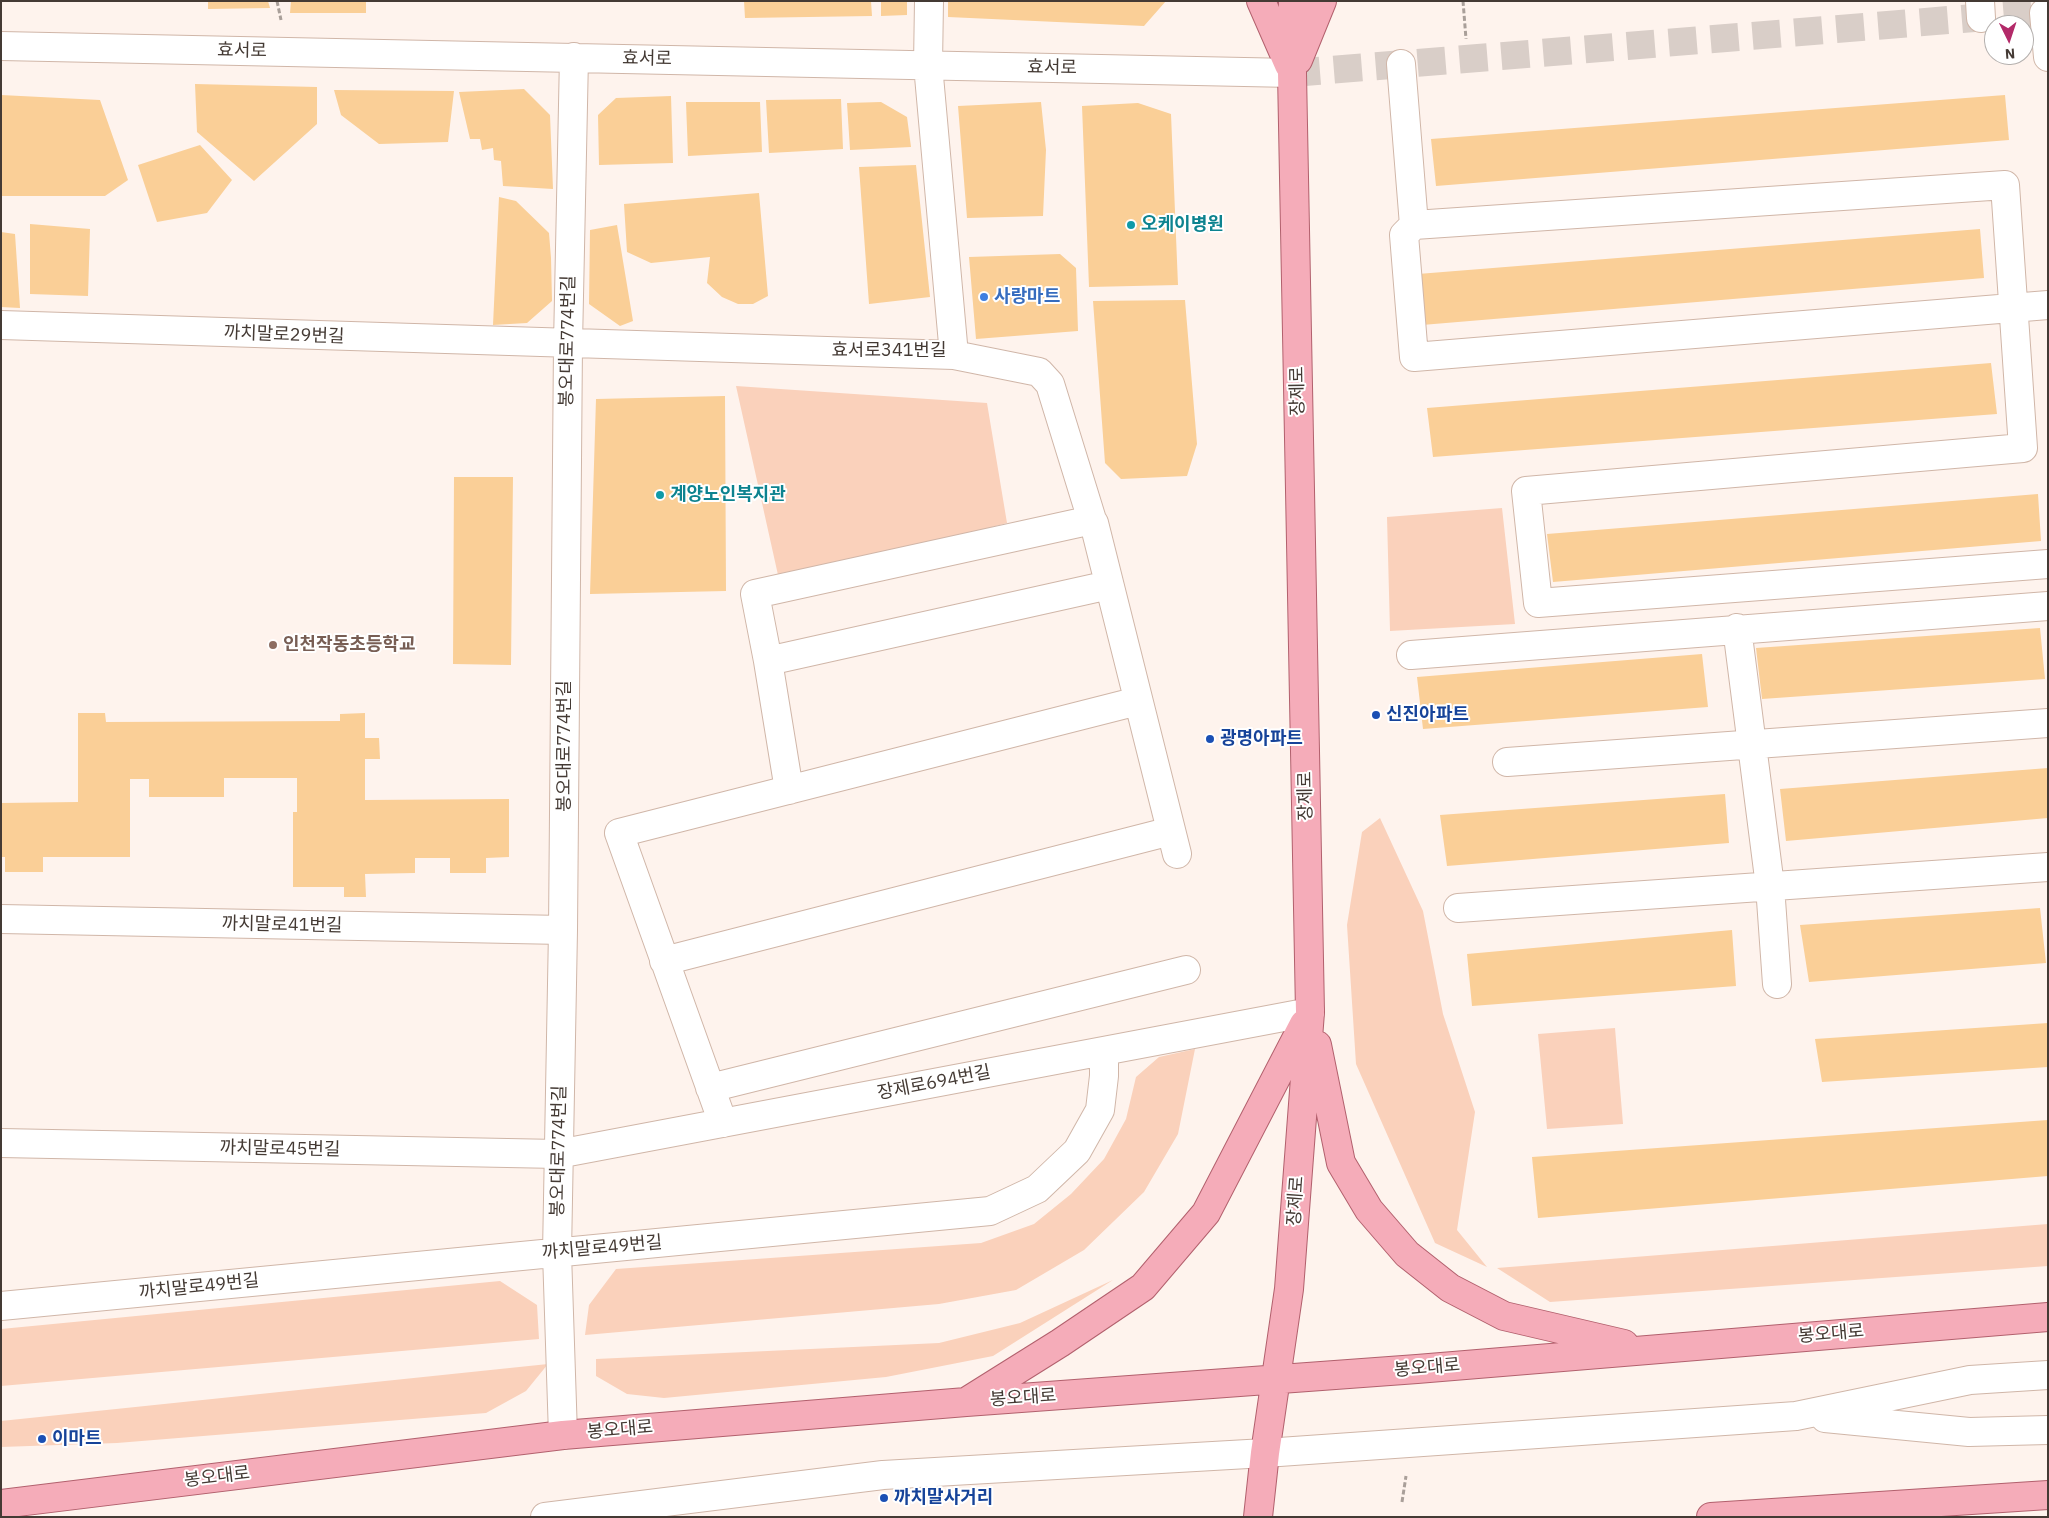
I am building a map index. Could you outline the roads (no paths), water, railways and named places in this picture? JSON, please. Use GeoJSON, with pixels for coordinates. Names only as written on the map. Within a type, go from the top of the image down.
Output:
{"type":"FeatureCollection","features":[{"type":"Feature","properties":{"kind":"main road","name":"장제로"},"geometry":{"type":"LineString","coordinates":[[1261,1],[1292,73]]}},
{"type":"Feature","properties":{"kind":"main road","name":"장제로"},"geometry":{"type":"LineString","coordinates":[[1258,1517],[1265,1453],[1289,1289],[1310,1012],[1292,73],[1293,1]]}},
{"type":"Feature","properties":{"kind":"main road","name":"장제로"},"geometry":{"type":"LineString","coordinates":[[1292,73],[1322,1]]}},
{"type":"Feature","properties":{"kind":"main road"},"geometry":{"type":"LineString","coordinates":[[1310,1012],[1341,1163],[1369,1210],[1407,1254],[1450,1288],[1504,1316],[1650,1350]]}},
{"type":"Feature","properties":{"kind":"main road"},"geometry":{"type":"LineString","coordinates":[[966,1402],[1060,1344],[1143,1287],[1206,1213],[1310,1012]]}},
{"type":"Feature","properties":{"kind":"main road","name":"봉오대로"},"geometry":{"type":"LineString","coordinates":[[1,1504],[563,1435],[1650,1350],[2048,1316]]}},
{"type":"Feature","properties":{"kind":"main road"},"geometry":{"type":"LineString","coordinates":[[1711,1517],[2048,1495]]}},
{"type":"Feature","properties":{"kind":"street","name":"효서로341번길"},"geometry":{"type":"LineString","coordinates":[[568,344],[954,355],[928,65],[929,1]]}},
{"type":"Feature","properties":{"kind":"street"},"geometry":{"type":"LineString","coordinates":[[2044,13],[2048,57]]}},
{"type":"Feature","properties":{"kind":"street","name":"효서로"},"geometry":{"type":"LineString","coordinates":[[1,46],[1292,73]]}},
{"type":"Feature","properties":{"kind":"street","name":"봉오대로774번길"},"geometry":{"type":"LineString","coordinates":[[563,1435],[557,1253],[563,930],[568,344],[574,57]]}},
{"type":"Feature","properties":{"kind":"street"},"geometry":{"type":"LineString","coordinates":[[1400,64],[1414,225]]}},
{"type":"Feature","properties":{"kind":"street"},"geometry":{"type":"LineString","coordinates":[[2048,304],[2013,308],[1414,357],[1404,235],[1414,225],[2005,185],[2013,308],[2023,448],[1526,491],[1538,603],[2048,564]]}},
{"type":"Feature","properties":{"kind":"street","name":"까치말로29번길"},"geometry":{"type":"LineString","coordinates":[[1,325],[568,344]]}},
{"type":"Feature","properties":{"kind":"street"},"geometry":{"type":"LineString","coordinates":[[664,961],[1174,843],[1094,523],[1050,384],[1039,372],[954,355]]}},
{"type":"Feature","properties":{"kind":"street"},"geometry":{"type":"LineString","coordinates":[[789,790],[755,594],[1092,520]]}},
{"type":"Feature","properties":{"kind":"street"},"geometry":{"type":"LineString","coordinates":[[768,661],[1109,585]]}},
{"type":"Feature","properties":{"kind":"street"},"geometry":{"type":"LineString","coordinates":[[1411,655],[1737,628],[2048,606]]}},
{"type":"Feature","properties":{"kind":"street"},"geometry":{"type":"LineString","coordinates":[[1737,628],[1770,886],[1777,984]]}},
{"type":"Feature","properties":{"kind":"street"},"geometry":{"type":"LineString","coordinates":[[723,1123],[619,833],[1138,701]]}},
{"type":"Feature","properties":{"kind":"street"},"geometry":{"type":"LineString","coordinates":[[1507,762],[2048,723]]}},
{"type":"Feature","properties":{"kind":"street"},"geometry":{"type":"LineString","coordinates":[[1458,908],[2048,867]]}},
{"type":"Feature","properties":{"kind":"street","name":"까치말로41번길"},"geometry":{"type":"LineString","coordinates":[[1,919],[563,930]]}},
{"type":"Feature","properties":{"kind":"street"},"geometry":{"type":"LineString","coordinates":[[710,1088],[1186,970]]}},
{"type":"Feature","properties":{"kind":"street","name":"장제로694번길"},"geometry":{"type":"LineString","coordinates":[[558,1154],[1310,1012]]}},
{"type":"Feature","properties":{"kind":"street","name":"까치말로49번길"},"geometry":{"type":"LineString","coordinates":[[1,1306],[990,1211],[1038,1190],[1077,1151],[1100,1110],[1104,1076],[1104,1051]]}},
{"type":"Feature","properties":{"kind":"street","name":"까치말로45번길"},"geometry":{"type":"LineString","coordinates":[[1,1143],[558,1154]]}},
{"type":"Feature","properties":{"kind":"street"},"geometry":{"type":"LineString","coordinates":[[545,1517],[883,1475],[1265,1453],[1796,1416],[1970,1380],[2048,1375]]}},
{"type":"Feature","properties":{"kind":"street"},"geometry":{"type":"LineString","coordinates":[[1796,1416],[1969,1432],[2048,1430]]}},
{"type":"Feature","properties":{"kind":"tunnel"},"geometry":{"type":"LineString","coordinates":[[1292,73],[2048,12]]}},
{"type":"Feature","properties":{"kind":"place","name":"오케이병원"},"geometry":{"type":"Point","coordinates":[1131,225]}},
{"type":"Feature","properties":{"kind":"place","name":"사랑마트"},"geometry":{"type":"Point","coordinates":[984,297]}},
{"type":"Feature","properties":{"kind":"place","name":"계양노인복지관"},"geometry":{"type":"Point","coordinates":[660,495]}},
{"type":"Feature","properties":{"kind":"place","name":"인천작동초등학교"},"geometry":{"type":"Point","coordinates":[273,645]}},
{"type":"Feature","properties":{"kind":"place","name":"신진아파트"},"geometry":{"type":"Point","coordinates":[1376,715]}},
{"type":"Feature","properties":{"kind":"place","name":"광명아파트"},"geometry":{"type":"Point","coordinates":[1210,739]}},
{"type":"Feature","properties":{"kind":"place","name":"이마트"},"geometry":{"type":"Point","coordinates":[42,1439]}},
{"type":"Feature","properties":{"kind":"place","name":"까치말사거리"},"geometry":{"type":"Point","coordinates":[884,1498]}}]}
